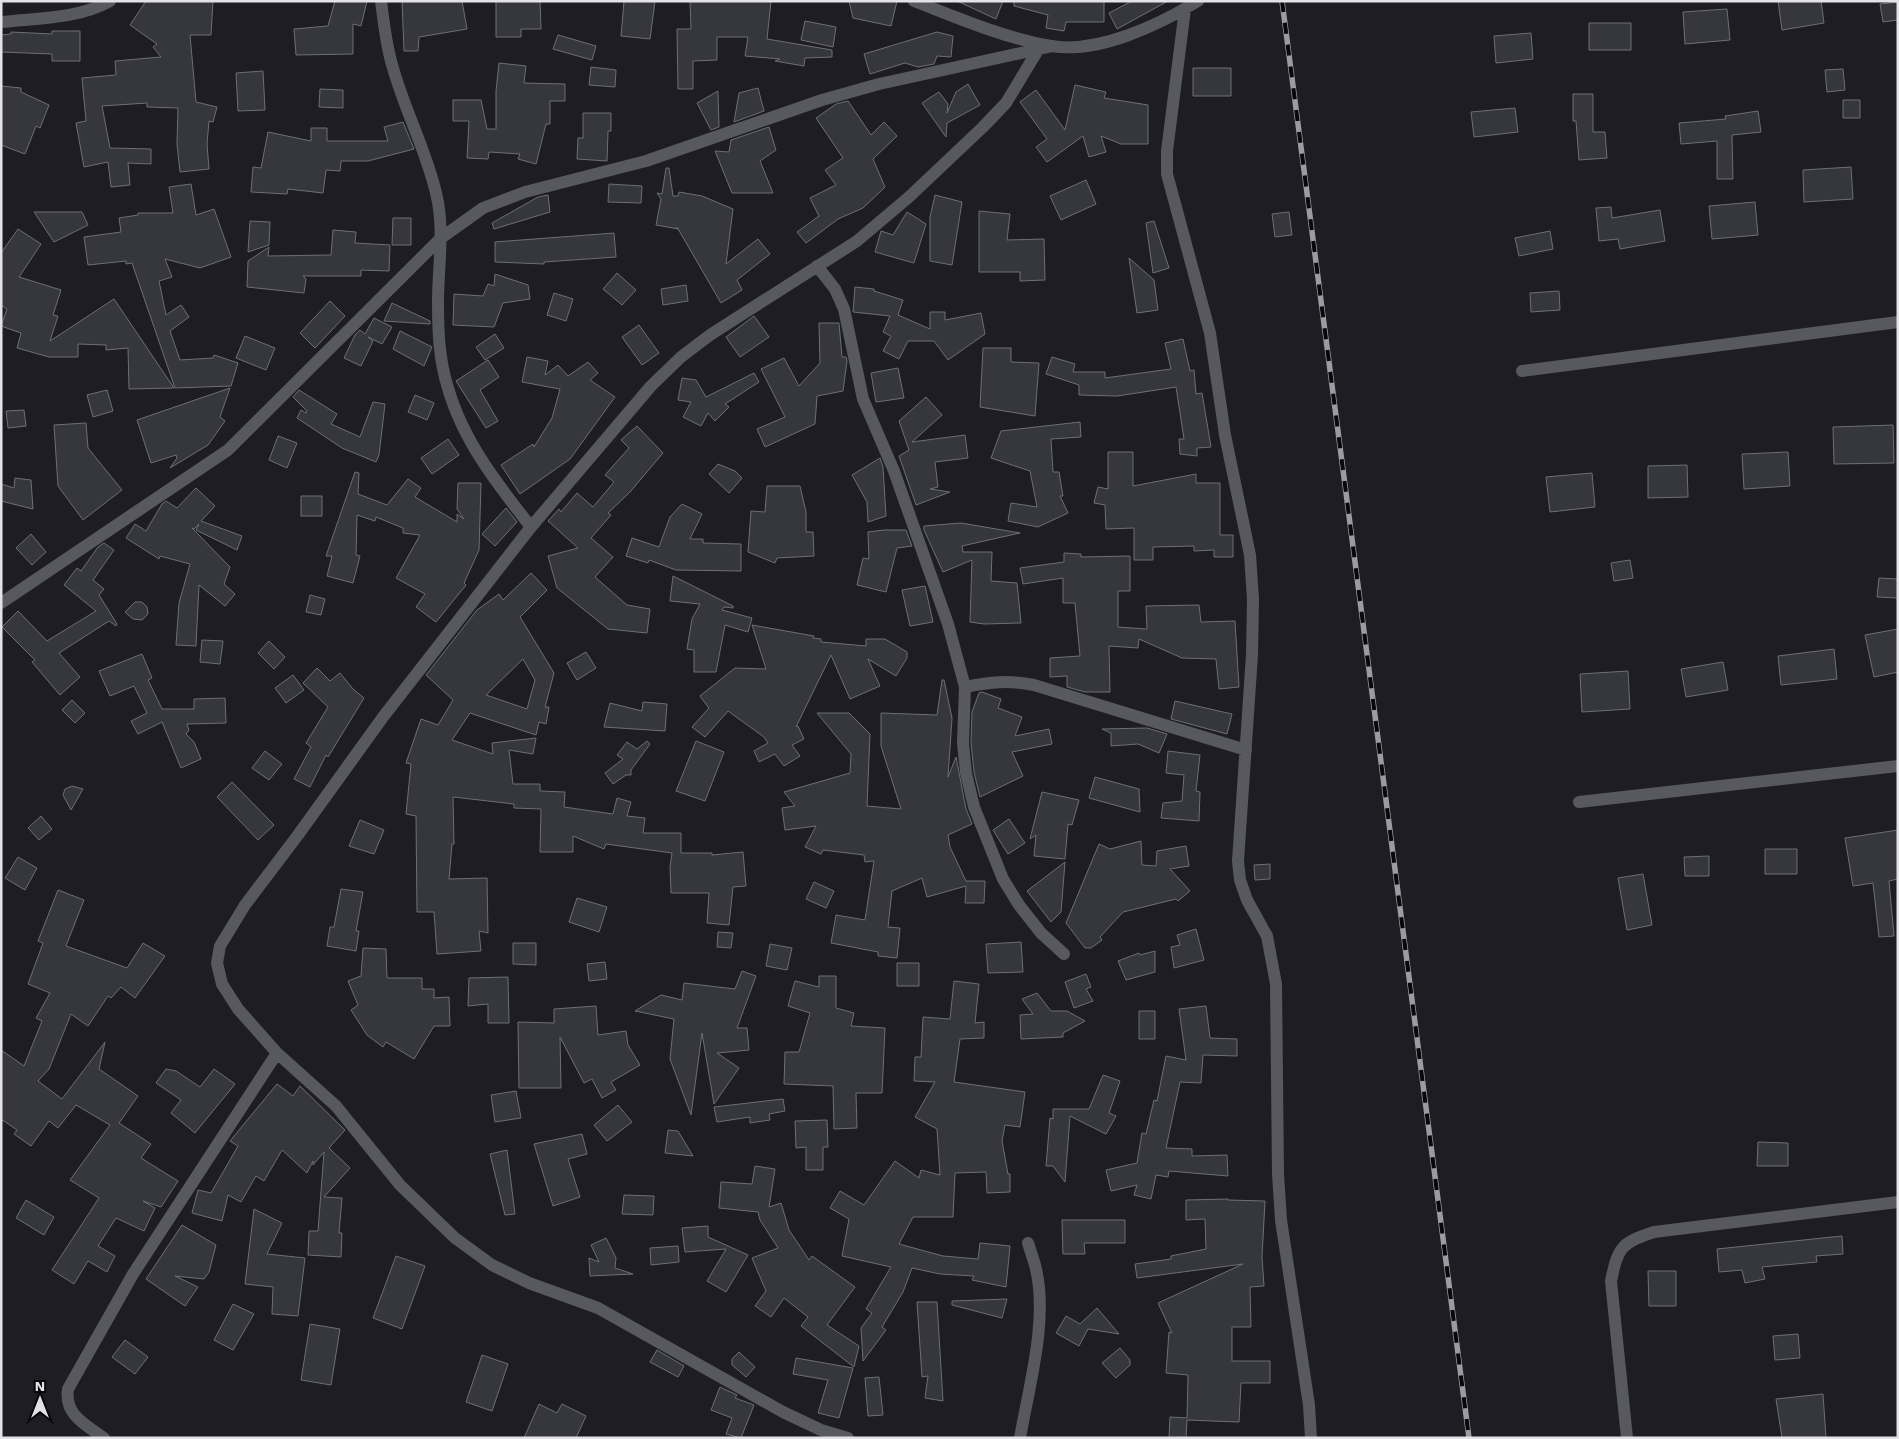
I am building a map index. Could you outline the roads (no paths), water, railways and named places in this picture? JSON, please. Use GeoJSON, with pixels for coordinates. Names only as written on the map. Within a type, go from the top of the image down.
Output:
{"type":"FeatureCollection","features":[{"type":"Feature","properties":{"kind":"street"},"geometry":{"type":"LineString","coordinates":[[1,22],[78,14],[98,8],[110,1]]}},
{"type":"Feature","properties":{"kind":"street"},"geometry":{"type":"LineString","coordinates":[[381,1],[393,69],[428,162],[437,195],[441,238],[438,323],[440,352],[448,388],[458,415],[482,461],[531,526]]}},
{"type":"Feature","properties":{"kind":"street"},"geometry":{"type":"LineString","coordinates":[[914,1],[1002,33],[1053,46]]}},
{"type":"Feature","properties":{"kind":"street"},"geometry":{"type":"LineString","coordinates":[[1,602],[228,450],[441,238],[483,208],[525,192],[646,161],[850,92],[1053,46],[1087,45],[1122,37],[1169,19],[1198,1]]}},
{"type":"Feature","properties":{"kind":"street"},"geometry":{"type":"LineString","coordinates":[[1185,9],[1167,151],[1168,174],[1210,333],[1225,435],[1250,555],[1253,599],[1252,655],[1238,861],[1240,880],[1247,900],[1268,936],[1276,984],[1280,1202],[1287,1269],[1309,1405],[1311,1438]]}},
{"type":"Feature","properties":{"kind":"street"},"geometry":{"type":"LineString","coordinates":[[848,1438],[821,1430],[783,1412],[598,1308],[530,1283],[492,1265],[455,1238],[427,1213],[400,1184],[336,1106],[277,1054],[238,1009],[222,984],[217,963],[220,946],[245,905],[298,835],[383,716],[531,526],[651,386],[681,357],[710,335],[857,241],[886,218],[984,127],[1006,103],[1038,50]]}},
{"type":"Feature","properties":{"kind":"street"},"geometry":{"type":"LineString","coordinates":[[817,266],[835,289],[844,309],[862,400],[894,471],[948,624],[965,687],[963,743],[966,773],[974,807],[1003,879],[1019,905],[1042,933],[1064,954]]}},
{"type":"Feature","properties":{"kind":"street"},"geometry":{"type":"LineString","coordinates":[[1522,371],[1898,322]]}},
{"type":"Feature","properties":{"kind":"street"},"geometry":{"type":"LineString","coordinates":[[965,687],[993,681],[1011,681],[1034,685],[1246,750]]}},
{"type":"Feature","properties":{"kind":"street"},"geometry":{"type":"LineString","coordinates":[[1579,802],[1898,766]]}},
{"type":"Feature","properties":{"kind":"street"},"geometry":{"type":"LineString","coordinates":[[104,1438],[80,1421],[69,1408],[66,1399],[68,1389],[133,1274],[277,1054]]}},
{"type":"Feature","properties":{"kind":"street"},"geometry":{"type":"LineString","coordinates":[[1627,1438],[1611,1281],[1616,1257],[1629,1240],[1654,1232],[1898,1202]]}},
{"type":"Feature","properties":{"kind":"street"},"geometry":{"type":"LineString","coordinates":[[1020,1438],[1037,1342],[1039,1295],[1036,1269],[1028,1244]]}},
{"type":"Feature","properties":{"kind":"railway"},"geometry":{"type":"LineString","coordinates":[[1282,1],[1469,1438]]}}]}
